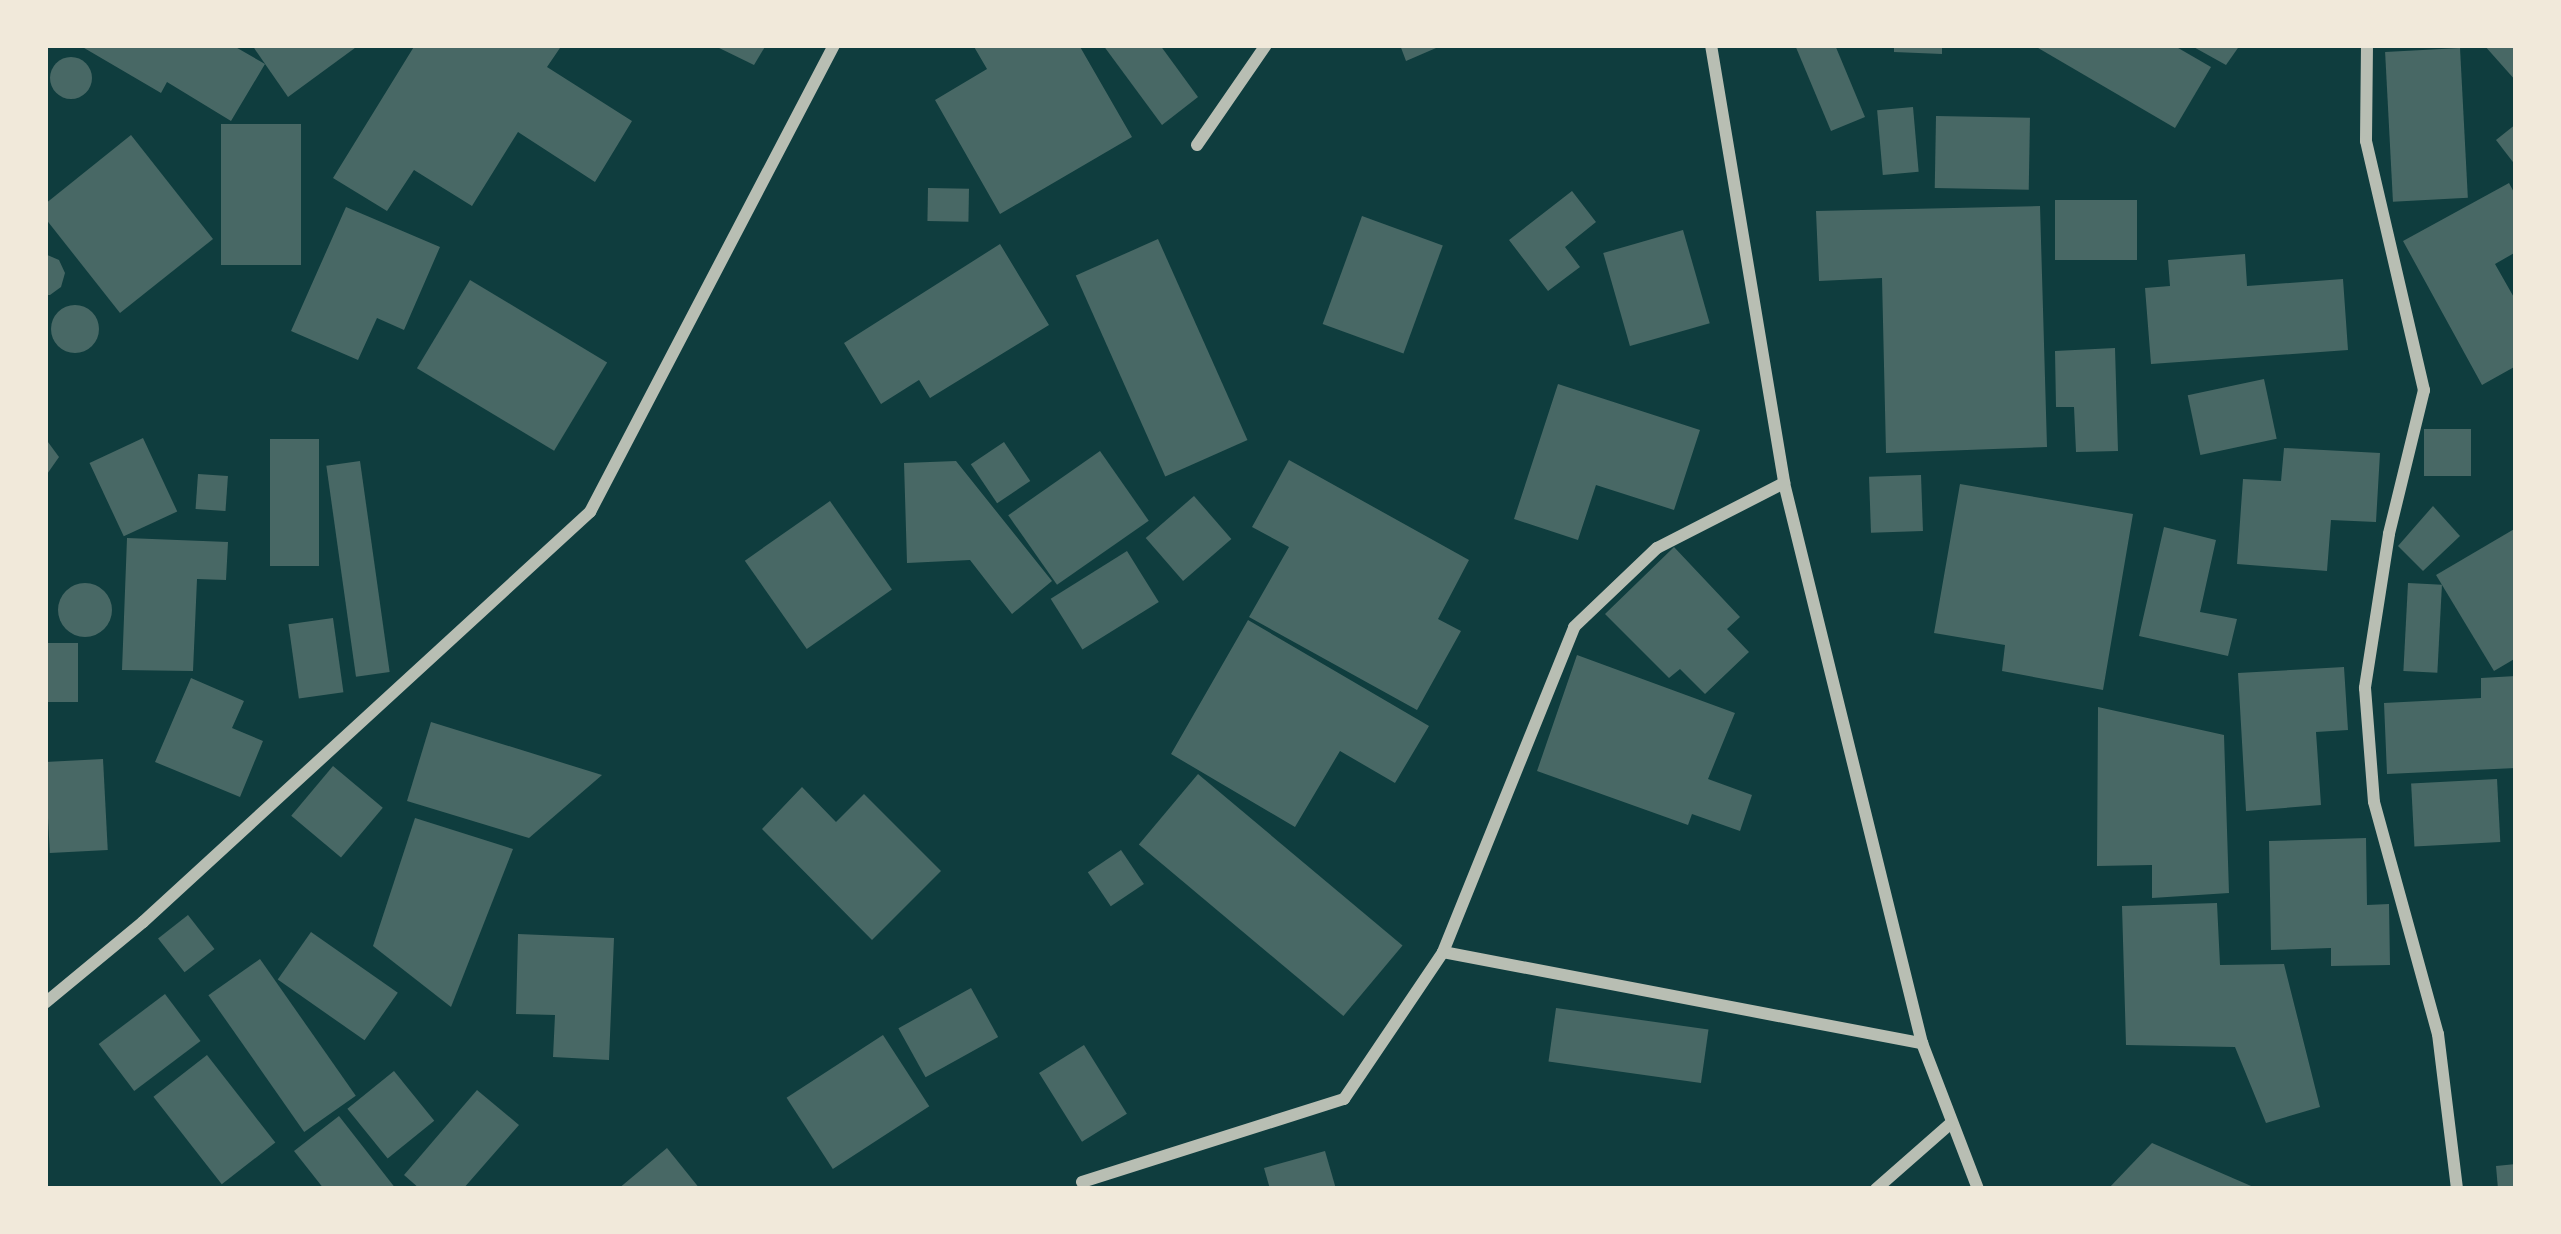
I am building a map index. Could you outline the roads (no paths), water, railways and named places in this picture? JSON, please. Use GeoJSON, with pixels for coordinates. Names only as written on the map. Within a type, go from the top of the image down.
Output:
{"type":"FeatureCollection","features":[{"type":"Feature","properties":{"kind":"street"},"geometry":{"type":"LineString","coordinates":[[45,1003],[159,907],[590,512],[834,45]]}},
{"type":"Feature","properties":{"kind":"street"},"geometry":{"type":"LineString","coordinates":[[1197,145],[1266,45]]}},
{"type":"Feature","properties":{"kind":"street"},"geometry":{"type":"LineString","coordinates":[[1712,45],[1784,483],[1922,1043],[1978,1189]]}},
{"type":"Feature","properties":{"kind":"street"},"geometry":{"type":"LineString","coordinates":[[2367,45],[2366,141],[2424,390],[2390,534],[2365,688],[2374,802],[2438,1034],[2457,1189]]}},
{"type":"Feature","properties":{"kind":"street"},"geometry":{"type":"LineString","coordinates":[[1082,1182],[1344,1100],[1443,952],[1574,627],[1657,548],[1784,483]]}},
{"type":"Feature","properties":{"kind":"street"},"geometry":{"type":"LineString","coordinates":[[1443,952],[1922,1043]]}},
{"type":"Feature","properties":{"kind":"street"},"geometry":{"type":"LineString","coordinates":[[1876,1189],[1951,1123]]}}]}
